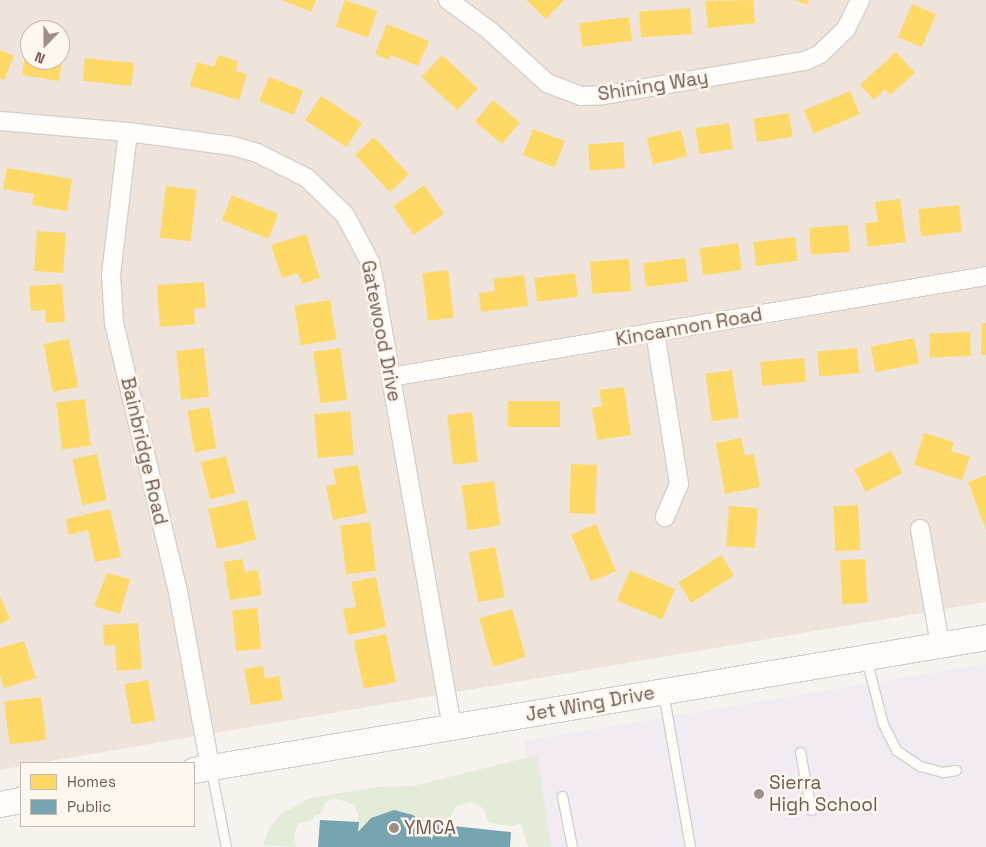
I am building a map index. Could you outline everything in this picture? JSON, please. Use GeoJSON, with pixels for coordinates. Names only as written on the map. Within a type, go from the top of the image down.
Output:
{"type":"FeatureCollection","features":[{"type":"Feature","properties":{"kind":"main road","name":"Jet Wing Drive"},"geometry":{"type":"LineString","coordinates":[[202,768],[986,637]]}},
{"type":"Feature","properties":{"kind":"main road"},"geometry":{"type":"LineString","coordinates":[[0,804],[20,800]]}},
{"type":"Feature","properties":{"kind":"street","name":"Shining Way"},"geometry":{"type":"LineString","coordinates":[[448,0],[490,31],[547,83],[581,96],[604,95],[806,60],[834,42],[846,29],[860,0]]}},
{"type":"Feature","properties":{"kind":"street","name":"Gatewood Drive"},"geometry":{"type":"LineString","coordinates":[[0,121],[128,132],[233,146],[286,164],[327,195],[345,215],[370,262],[452,727]]}},
{"type":"Feature","properties":{"kind":"street","name":"Bainbridge Road"},"geometry":{"type":"LineString","coordinates":[[128,132],[111,274],[114,323],[178,592],[202,768]]}},
{"type":"Feature","properties":{"kind":"street","name":"Kincannon Road"},"geometry":{"type":"LineString","coordinates":[[391,377],[986,276]]}},
{"type":"Feature","properties":{"kind":"street"},"geometry":{"type":"LineString","coordinates":[[655,332],[679,484],[665,517]]}},
{"type":"Feature","properties":{"kind":"street"},"geometry":{"type":"LineString","coordinates":[[920,529],[940,645]]}},
{"type":"Feature","properties":{"kind":"lane"},"geometry":{"type":"LineString","coordinates":[[866,658],[883,724],[896,750],[920,766],[943,772],[956,770]]}},
{"type":"Feature","properties":{"kind":"lane"},"geometry":{"type":"LineString","coordinates":[[663,692],[690,847]]}},
{"type":"Feature","properties":{"kind":"lane"},"geometry":{"type":"LineString","coordinates":[[800,752],[811,810]]}},
{"type":"Feature","properties":{"kind":"lane"},"geometry":{"type":"LineString","coordinates":[[202,768],[226,847]]}},
{"type":"Feature","properties":{"kind":"lane"},"geometry":{"type":"LineString","coordinates":[[562,796],[572,847]]}},
{"type":"Feature","properties":{"kind":"shaded area"},"geometry":{"type":"Polygon","coordinates":[[[0,0],[986,0],[986,602],[44,762],[20,762],[20,766],[0,770],[0,0]]]}},
{"type":"Feature","properties":{"kind":"shaded area","name":"Sierra High School"},"geometry":{"type":"Polygon","coordinates":[[[986,664],[986,847],[542,847],[524,741],[986,664]]]}},
{"type":"Feature","properties":{"kind":"green space"},"geometry":{"type":"Polygon","coordinates":[[[537,755],[551,847],[528,847],[521,823],[511,826],[489,823],[483,808],[471,802],[456,806],[449,820],[434,819],[432,840],[421,821],[413,815],[394,810],[371,818],[358,832],[358,814],[354,804],[333,798],[326,802],[320,815],[315,815],[314,819],[300,823],[296,828],[294,836],[296,847],[263,845],[270,827],[281,814],[310,798],[378,787],[413,786],[537,755]]]}},
{"type":"Feature","properties":{"kind":"building: Homes"},"geometry":{"type":"Polygon","coordinates":[[[282,0],[316,0],[311,12],[282,0]]]}},
{"type":"Feature","properties":{"kind":"building: Homes"},"geometry":{"type":"Polygon","coordinates":[[[345,0],[377,11],[368,38],[336,26],[345,0]]]}},
{"type":"Feature","properties":{"kind":"building: Homes"},"geometry":{"type":"Polygon","coordinates":[[[526,0],[564,0],[546,19],[526,0]]]}},
{"type":"Feature","properties":{"kind":"building: Homes"},"geometry":{"type":"Polygon","coordinates":[[[753,0],[755,23],[708,28],[705,1],[753,0]]]}},
{"type":"Feature","properties":{"kind":"building: Homes"},"geometry":{"type":"Polygon","coordinates":[[[795,0],[809,0],[807,5],[795,0]]]}},
{"type":"Feature","properties":{"kind":"building: Homes"},"geometry":{"type":"Polygon","coordinates":[[[912,4],[936,14],[922,47],[898,37],[912,4]]]}},
{"type":"Feature","properties":{"kind":"building: Homes"},"geometry":{"type":"Polygon","coordinates":[[[690,8],[692,34],[641,37],[639,12],[690,8]]]}},
{"type":"Feature","properties":{"kind":"building: Homes"},"geometry":{"type":"Polygon","coordinates":[[[629,17],[632,41],[582,47],[579,23],[629,17]]]}},
{"type":"Feature","properties":{"kind":"building: Homes"},"geometry":{"type":"Polygon","coordinates":[[[387,24],[429,41],[418,66],[391,55],[389,60],[375,54],[387,24]]]}},
{"type":"Feature","properties":{"kind":"building: Homes"},"geometry":{"type":"Polygon","coordinates":[[[0,50],[14,56],[4,80],[0,78],[0,50]]]}},
{"type":"Feature","properties":{"kind":"building: Homes"},"geometry":{"type":"Polygon","coordinates":[[[896,52],[915,73],[890,95],[885,89],[874,100],[860,85],[896,52]]]}},
{"type":"Feature","properties":{"kind":"building: Homes"},"geometry":{"type":"Polygon","coordinates":[[[218,55],[238,61],[236,71],[247,74],[239,100],[190,86],[197,62],[214,67],[218,55]]]}},
{"type":"Feature","properties":{"kind":"building: Homes"},"geometry":{"type":"Polygon","coordinates":[[[442,55],[478,88],[457,110],[422,77],[442,55]]]}},
{"type":"Feature","properties":{"kind":"building: Homes"},"geometry":{"type":"Polygon","coordinates":[[[85,58],[134,63],[131,86],[83,81],[85,58]]]}},
{"type":"Feature","properties":{"kind":"building: Homes"},"geometry":{"type":"Polygon","coordinates":[[[23,70],[61,70],[59,81],[22,75],[23,70]]]}},
{"type":"Feature","properties":{"kind":"building: Homes"},"geometry":{"type":"Polygon","coordinates":[[[269,77],[303,91],[294,115],[259,101],[269,77]]]}},
{"type":"Feature","properties":{"kind":"building: Homes"},"geometry":{"type":"Polygon","coordinates":[[[850,91],[860,114],[814,134],[804,111],[850,91]]]}},
{"type":"Feature","properties":{"kind":"building: Homes"},"geometry":{"type":"Polygon","coordinates":[[[321,96],[362,123],[346,147],[305,120],[321,96]]]}},
{"type":"Feature","properties":{"kind":"building: Homes"},"geometry":{"type":"Polygon","coordinates":[[[493,100],[520,122],[502,144],[475,121],[493,100]]]}},
{"type":"Feature","properties":{"kind":"building: Homes"},"geometry":{"type":"Polygon","coordinates":[[[789,113],[793,137],[757,142],[753,119],[789,113]]]}},
{"type":"Feature","properties":{"kind":"building: Homes"},"geometry":{"type":"Polygon","coordinates":[[[729,123],[733,149],[699,154],[695,128],[729,123]]]}},
{"type":"Feature","properties":{"kind":"building: Homes"},"geometry":{"type":"Polygon","coordinates":[[[533,129],[565,141],[555,167],[523,155],[533,129]]]}},
{"type":"Feature","properties":{"kind":"building: Homes"},"geometry":{"type":"Polygon","coordinates":[[[681,130],[687,156],[653,164],[647,138],[681,130]]]}},
{"type":"Feature","properties":{"kind":"building: Homes"},"geometry":{"type":"Polygon","coordinates":[[[374,137],[409,174],[390,192],[355,155],[374,137]]]}},
{"type":"Feature","properties":{"kind":"building: Homes"},"geometry":{"type":"Polygon","coordinates":[[[623,142],[625,168],[590,170],[588,144],[623,142]]]}},
{"type":"Feature","properties":{"kind":"building: Homes"},"geometry":{"type":"Polygon","coordinates":[[[7,168],[72,179],[67,211],[32,205],[34,194],[3,189],[7,168]]]}},
{"type":"Feature","properties":{"kind":"building: Homes"},"geometry":{"type":"Polygon","coordinates":[[[424,185],[444,214],[414,235],[394,206],[424,185]]]}},
{"type":"Feature","properties":{"kind":"building: Homes"},"geometry":{"type":"Polygon","coordinates":[[[166,186],[197,190],[190,241],[160,238],[166,186]]]}},
{"type":"Feature","properties":{"kind":"building: Homes"},"geometry":{"type":"Polygon","coordinates":[[[232,195],[278,214],[268,239],[222,220],[232,195]]]}},
{"type":"Feature","properties":{"kind":"building: Homes"},"geometry":{"type":"Polygon","coordinates":[[[900,199],[906,242],[868,247],[865,223],[878,222],[875,202],[900,199]]]}},
{"type":"Feature","properties":{"kind":"building: Homes"},"geometry":{"type":"Polygon","coordinates":[[[959,205],[962,232],[921,236],[918,209],[959,205]]]}},
{"type":"Feature","properties":{"kind":"building: Homes"},"geometry":{"type":"Polygon","coordinates":[[[848,225],[850,252],[811,255],[809,228],[848,225]]]}},
{"type":"Feature","properties":{"kind":"building: Homes"},"geometry":{"type":"Polygon","coordinates":[[[37,231],[66,233],[63,273],[34,271],[37,231]]]}},
{"type":"Feature","properties":{"kind":"building: Homes"},"geometry":{"type":"Polygon","coordinates":[[[306,234],[320,278],[302,284],[298,273],[282,278],[271,245],[306,234]]]}},
{"type":"Feature","properties":{"kind":"building: Homes"},"geometry":{"type":"Polygon","coordinates":[[[795,237],[798,261],[756,266],[753,242],[795,237]]]}},
{"type":"Feature","properties":{"kind":"building: Homes"},"geometry":{"type":"Polygon","coordinates":[[[738,243],[742,270],[703,275],[699,248],[738,243]]]}},
{"type":"Feature","properties":{"kind":"building: Homes"},"geometry":{"type":"Polygon","coordinates":[[[685,258],[688,282],[646,287],[643,263],[685,258]]]}},
{"type":"Feature","properties":{"kind":"building: Homes"},"geometry":{"type":"Polygon","coordinates":[[[629,259],[631,291],[592,294],[590,262],[629,259]]]}},
{"type":"Feature","properties":{"kind":"building: Homes"},"geometry":{"type":"Polygon","coordinates":[[[448,270],[454,318],[428,321],[422,273],[448,270]]]}},
{"type":"Feature","properties":{"kind":"building: Homes"},"geometry":{"type":"Polygon","coordinates":[[[575,273],[578,297],[537,302],[534,278],[575,273]]]}},
{"type":"Feature","properties":{"kind":"building: Homes"},"geometry":{"type":"Polygon","coordinates":[[[524,275],[528,306],[481,312],[479,293],[495,291],[493,279],[524,275]]]}},
{"type":"Feature","properties":{"kind":"building: Homes"},"geometry":{"type":"Polygon","coordinates":[[[204,282],[206,308],[194,309],[195,324],[160,327],[157,285],[204,282]]]}},
{"type":"Feature","properties":{"kind":"building: Homes"},"geometry":{"type":"Polygon","coordinates":[[[62,284],[65,322],[46,323],[45,310],[31,311],[29,286],[62,284]]]}},
{"type":"Feature","properties":{"kind":"building: Homes"},"geometry":{"type":"Polygon","coordinates":[[[330,300],[336,340],[301,345],[294,306],[330,300]]]}},
{"type":"Feature","properties":{"kind":"building: Homes"},"geometry":{"type":"Polygon","coordinates":[[[982,323],[986,323],[986,355],[981,355],[982,323]]]}},
{"type":"Feature","properties":{"kind":"building: Homes"},"geometry":{"type":"Polygon","coordinates":[[[970,332],[971,356],[930,357],[929,333],[970,332]]]}},
{"type":"Feature","properties":{"kind":"building: Homes"},"geometry":{"type":"Polygon","coordinates":[[[914,338],[919,364],[876,372],[871,346],[914,338]]]}},
{"type":"Feature","properties":{"kind":"building: Homes"},"geometry":{"type":"Polygon","coordinates":[[[69,339],[78,387],[53,392],[43,344],[69,339]]]}},
{"type":"Feature","properties":{"kind":"building: Homes"},"geometry":{"type":"Polygon","coordinates":[[[204,348],[209,397],[181,400],[176,351],[204,348]]]}},
{"type":"Feature","properties":{"kind":"building: Homes"},"geometry":{"type":"Polygon","coordinates":[[[340,348],[347,399],[320,403],[313,352],[340,348]]]}},
{"type":"Feature","properties":{"kind":"building: Homes"},"geometry":{"type":"Polygon","coordinates":[[[857,348],[859,373],[819,376],[817,351],[857,348]]]}},
{"type":"Feature","properties":{"kind":"building: Homes"},"geometry":{"type":"Polygon","coordinates":[[[804,358],[806,382],[762,386],[760,362],[804,358]]]}},
{"type":"Feature","properties":{"kind":"building: Homes"},"geometry":{"type":"Polygon","coordinates":[[[732,370],[739,418],[712,421],[705,374],[732,370]]]}},
{"type":"Feature","properties":{"kind":"building: Homes"},"geometry":{"type":"Polygon","coordinates":[[[624,387],[631,435],[597,440],[592,408],[602,406],[599,390],[624,387]]]}},
{"type":"Feature","properties":{"kind":"building: Homes"},"geometry":{"type":"Polygon","coordinates":[[[85,399],[91,446],[62,449],[56,403],[85,399]]]}},
{"type":"Feature","properties":{"kind":"building: Homes"},"geometry":{"type":"Polygon","coordinates":[[[508,401],[560,401],[560,427],[508,427],[508,401]]]}},
{"type":"Feature","properties":{"kind":"building: Homes"},"geometry":{"type":"Polygon","coordinates":[[[209,407],[216,448],[195,452],[187,411],[209,407]]]}},
{"type":"Feature","properties":{"kind":"building: Homes"},"geometry":{"type":"Polygon","coordinates":[[[350,411],[354,455],[318,458],[314,414],[350,411]]]}},
{"type":"Feature","properties":{"kind":"building: Homes"},"geometry":{"type":"Polygon","coordinates":[[[472,412],[478,462],[453,465],[447,415],[472,412]]]}},
{"type":"Feature","properties":{"kind":"building: Homes"},"geometry":{"type":"Polygon","coordinates":[[[924,433],[954,442],[951,451],[970,457],[962,480],[914,465],[924,433]]]}},
{"type":"Feature","properties":{"kind":"building: Homes"},"geometry":{"type":"Polygon","coordinates":[[[741,438],[745,456],[754,454],[760,487],[725,494],[716,443],[741,438]]]}},
{"type":"Feature","properties":{"kind":"building: Homes"},"geometry":{"type":"Polygon","coordinates":[[[891,451],[902,473],[866,492],[854,470],[891,451]]]}},
{"type":"Feature","properties":{"kind":"building: Homes"},"geometry":{"type":"Polygon","coordinates":[[[97,454],[107,500],[82,505],[73,459],[97,454]]]}},
{"type":"Feature","properties":{"kind":"building: Homes"},"geometry":{"type":"Polygon","coordinates":[[[226,456],[235,493],[210,499],[201,462],[226,456]]]}},
{"type":"Feature","properties":{"kind":"building: Homes"},"geometry":{"type":"Polygon","coordinates":[[[571,464],[597,465],[595,514],[569,513],[571,464]]]}},
{"type":"Feature","properties":{"kind":"building: Homes"},"geometry":{"type":"Polygon","coordinates":[[[358,465],[367,513],[333,520],[326,486],[336,484],[333,469],[358,465]]]}},
{"type":"Feature","properties":{"kind":"building: Homes"},"geometry":{"type":"Polygon","coordinates":[[[986,475],[986,530],[968,482],[986,475]]]}},
{"type":"Feature","properties":{"kind":"building: Homes"},"geometry":{"type":"Polygon","coordinates":[[[494,481],[500,526],[468,530],[461,486],[494,481]]]}},
{"type":"Feature","properties":{"kind":"building: Homes"},"geometry":{"type":"Polygon","coordinates":[[[247,500],[256,540],[217,549],[208,509],[247,500]]]}},
{"type":"Feature","properties":{"kind":"building: Homes"},"geometry":{"type":"Polygon","coordinates":[[[858,505],[860,550],[835,551],[833,506],[858,505]]]}},
{"type":"Feature","properties":{"kind":"building: Homes"},"geometry":{"type":"Polygon","coordinates":[[[729,506],[758,508],[755,548],[726,546],[729,506]]]}},
{"type":"Feature","properties":{"kind":"building: Homes"},"geometry":{"type":"Polygon","coordinates":[[[110,509],[121,557],[95,562],[88,530],[69,535],[66,519],[110,509]]]}},
{"type":"Feature","properties":{"kind":"building: Homes"},"geometry":{"type":"Polygon","coordinates":[[[370,522],[376,571],[346,574],[340,526],[370,522]]]}},
{"type":"Feature","properties":{"kind":"building: Homes"},"geometry":{"type":"Polygon","coordinates":[[[596,524],[616,571],[591,581],[571,535],[596,524]]]}},
{"type":"Feature","properties":{"kind":"building: Homes"},"geometry":{"type":"Polygon","coordinates":[[[495,547],[505,597],[478,602],[468,552],[495,547]]]}},
{"type":"Feature","properties":{"kind":"building: Homes"},"geometry":{"type":"Polygon","coordinates":[[[721,555],[734,575],[691,603],[678,583],[721,555]]]}},
{"type":"Feature","properties":{"kind":"building: Homes"},"geometry":{"type":"Polygon","coordinates":[[[243,559],[245,572],[258,570],[262,595],[230,600],[224,562],[243,559]]]}},
{"type":"Feature","properties":{"kind":"building: Homes"},"geometry":{"type":"Polygon","coordinates":[[[865,559],[867,603],[842,604],[840,560],[865,559]]]}},
{"type":"Feature","properties":{"kind":"building: Homes"},"geometry":{"type":"Polygon","coordinates":[[[630,570],[675,589],[662,620],[617,600],[630,570]]]}},
{"type":"Feature","properties":{"kind":"building: Homes"},"geometry":{"type":"Polygon","coordinates":[[[107,573],[130,579],[120,614],[94,606],[107,573]]]}},
{"type":"Feature","properties":{"kind":"building: Homes"},"geometry":{"type":"Polygon","coordinates":[[[376,577],[386,627],[348,635],[343,609],[356,607],[351,582],[376,577]]]}},
{"type":"Feature","properties":{"kind":"building: Homes"},"geometry":{"type":"Polygon","coordinates":[[[0,596],[10,619],[0,624],[0,596]]]}},
{"type":"Feature","properties":{"kind":"building: Homes"},"geometry":{"type":"Polygon","coordinates":[[[257,608],[261,649],[236,651],[232,611],[257,608]]]}},
{"type":"Feature","properties":{"kind":"building: Homes"},"geometry":{"type":"Polygon","coordinates":[[[512,609],[526,657],[493,666],[479,618],[512,609]]]}},
{"type":"Feature","properties":{"kind":"building: Homes"},"geometry":{"type":"Polygon","coordinates":[[[138,623],[142,669],[117,671],[115,645],[104,646],[103,625],[138,623]]]}},
{"type":"Feature","properties":{"kind":"building: Homes"},"geometry":{"type":"Polygon","coordinates":[[[386,634],[396,682],[364,689],[354,641],[386,634]]]}},
{"type":"Feature","properties":{"kind":"building: Homes"},"geometry":{"type":"Polygon","coordinates":[[[24,641],[36,678],[4,688],[0,675],[0,648],[24,641]]]}},
{"type":"Feature","properties":{"kind":"building: Homes"},"geometry":{"type":"Polygon","coordinates":[[[263,666],[265,679],[279,676],[283,700],[251,705],[244,669],[263,666]]]}},
{"type":"Feature","properties":{"kind":"building: Homes"},"geometry":{"type":"Polygon","coordinates":[[[148,680],[155,720],[131,725],[124,684],[148,680]]]}},
{"type":"Feature","properties":{"kind":"building: Homes"},"geometry":{"type":"Polygon","coordinates":[[[41,697],[46,740],[10,744],[4,702],[41,697]]]}},
{"type":"Feature","properties":{"kind":"building: Public","name":"YMCA"},"geometry":{"type":"Polygon","coordinates":[[[394,810],[413,815],[421,821],[432,840],[434,824],[511,832],[510,847],[318,847],[320,820],[359,822],[358,832],[371,818],[394,810]]]}},
{"type":"Feature","properties":{"kind":"place","name":"Sierra High School"},"geometry":{"type":"Point","coordinates":[759,794]}},
{"type":"Feature","properties":{"kind":"place","name":"YMCA"},"geometry":{"type":"Point","coordinates":[394,828]}}]}
